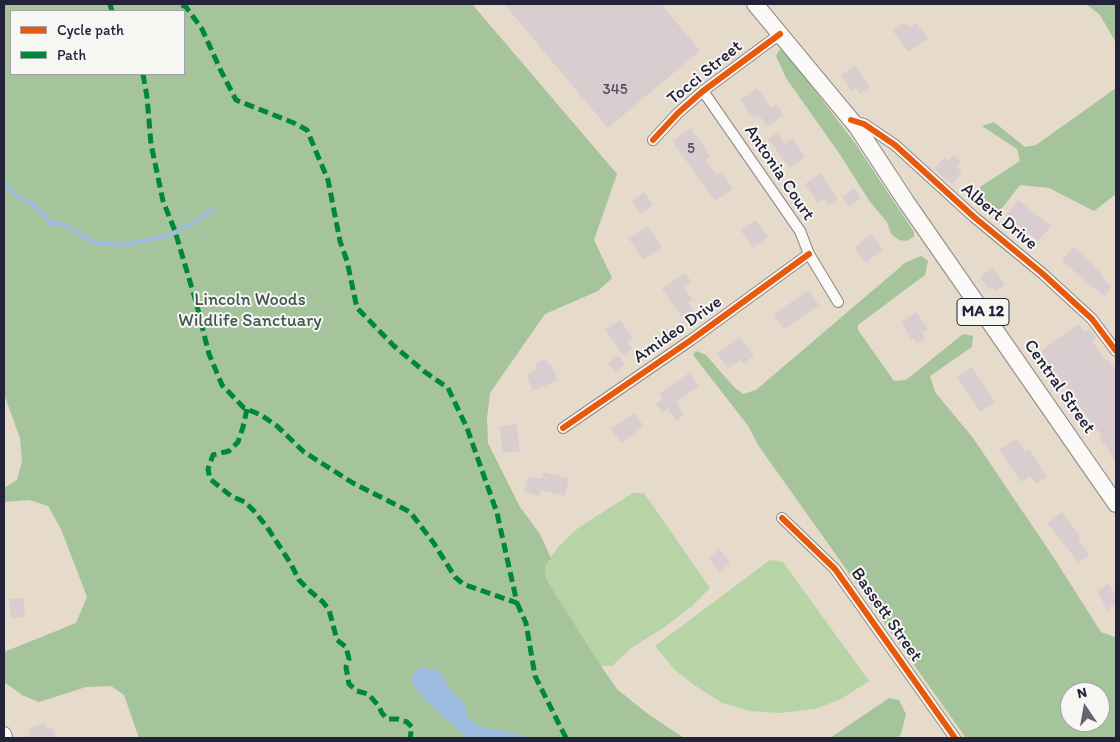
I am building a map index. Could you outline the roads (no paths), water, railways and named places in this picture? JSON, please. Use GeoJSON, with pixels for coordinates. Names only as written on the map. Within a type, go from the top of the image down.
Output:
{"type":"FeatureCollection","features":[{"type":"Feature","properties":{"kind":"main road","name":"Central Street"},"geometry":{"type":"LineString","coordinates":[[755,4],[851,120],[907,204],[1116,504]]}},
{"type":"Feature","properties":{"kind":"main road"},"geometry":{"type":"LineString","coordinates":[[4,734],[5,738]]}},
{"type":"Feature","properties":{"kind":"street","name":"Tocci Street"},"geometry":{"type":"LineString","coordinates":[[653,140],[678,113],[703,91],[780,34]]}},
{"type":"Feature","properties":{"kind":"street","name":"Antonia Court"},"geometry":{"type":"LineString","coordinates":[[703,91],[800,232],[809,254],[838,302]]}},
{"type":"Feature","properties":{"kind":"street","name":"Albert Drive"},"geometry":{"type":"LineString","coordinates":[[851,120],[864,124],[895,146],[974,217],[1043,274],[1092,319],[1116,351]]}},
{"type":"Feature","properties":{"kind":"street","name":"Amideo Drive"},"geometry":{"type":"LineString","coordinates":[[563,428],[691,340],[809,254]]}},
{"type":"Feature","properties":{"kind":"street","name":"Bassett Street"},"geometry":{"type":"LineString","coordinates":[[782,518],[835,569],[955,738]]}},
{"type":"Feature","properties":{"kind":"water"},"geometry":{"type":"Polygon","coordinates":[[[420,668],[433,669],[441,673],[448,687],[465,704],[465,711],[470,719],[481,727],[528,738],[468,738],[425,700],[418,691],[411,680],[415,672],[420,668]]]}},
{"type":"Feature","properties":{"kind":"waterway"},"geometry":{"type":"LineString","coordinates":[[4,183],[16,196],[29,201],[45,216],[50,224],[62,224],[93,242],[121,245],[164,237],[193,223],[213,210]]}},
{"type":"Feature","properties":{"kind":"park label","name":"Lincoln Woods Wildlife Sanctuary"},"geometry":{"type":"Point","coordinates":[250,310]}}]}
